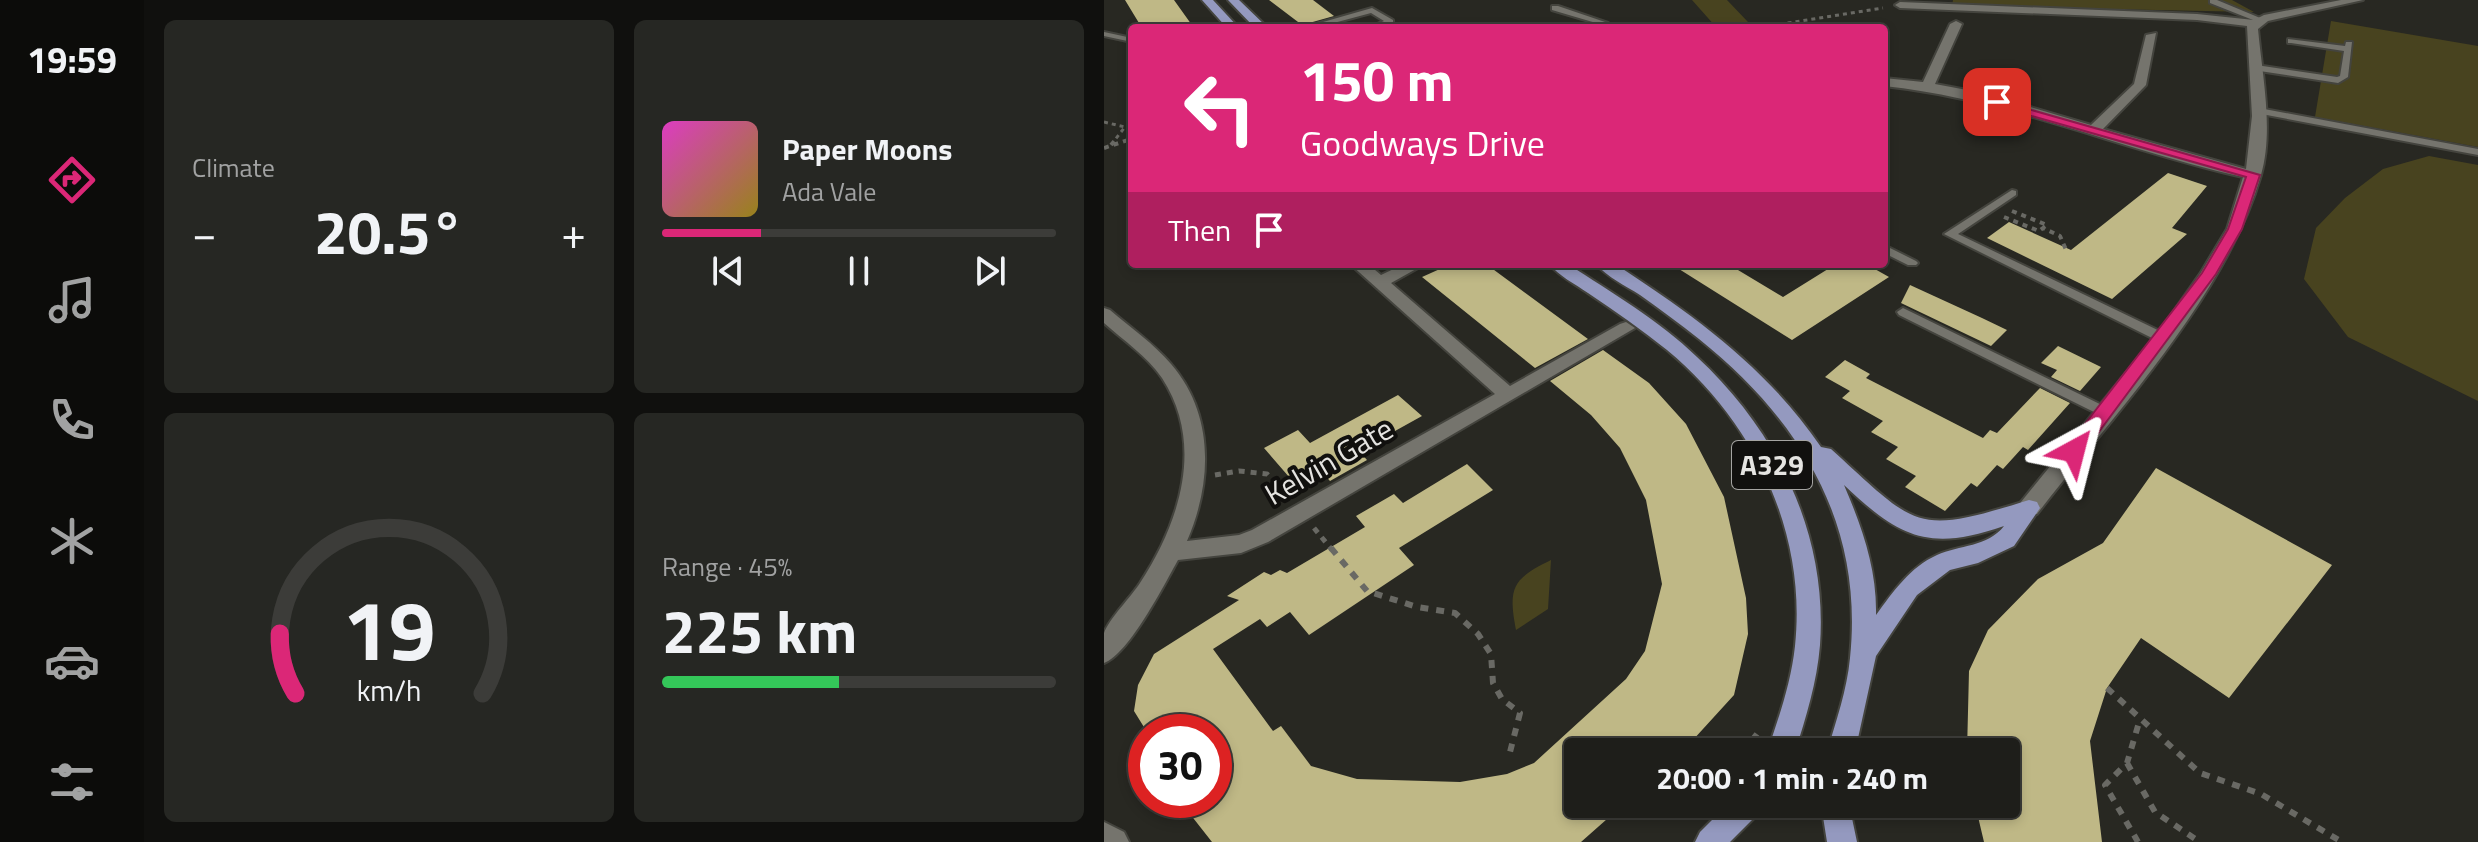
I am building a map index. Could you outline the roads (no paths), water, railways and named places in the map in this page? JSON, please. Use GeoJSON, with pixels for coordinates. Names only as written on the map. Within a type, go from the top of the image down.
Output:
{"type":"FeatureCollection","features":[{"type":"Feature","properties":{"kind":"main road"},"geometry":{"type":"LineString","coordinates":[[1207,0],[1229,24]]}},
{"type":"Feature","properties":{"kind":"main road"},"geometry":{"type":"LineString","coordinates":[[1233,0],[1258,24]]}},
{"type":"Feature","properties":{"kind":"main road","name":"A329"},"geometry":{"type":"LineString","coordinates":[[1563,268],[1645,323],[1710,380],[1743,418],[1776,473],[1795,516],[1809,580],[1806,658],[1787,738]]}},
{"type":"Feature","properties":{"kind":"main road","name":"A329"},"geometry":{"type":"LineString","coordinates":[[1610,268],[1647,291],[1740,361],[1824,462],[1848,521],[1860,572],[1863,654],[1844,738]]}},
{"type":"Feature","properties":{"kind":"main road"},"geometry":{"type":"LineString","coordinates":[[1809,441],[1890,517],[1913,529],[1960,532],[2029,508]]}},
{"type":"Feature","properties":{"kind":"main road"},"geometry":{"type":"LineString","coordinates":[[1863,654],[1909,588],[1943,562],[1970,556],[2006,540],[2029,508]]}},
{"type":"Feature","properties":{"kind":"main road"},"geometry":{"type":"LineString","coordinates":[[1710,842],[1734,818]]}},
{"type":"Feature","properties":{"kind":"main road"},"geometry":{"type":"LineString","coordinates":[[1838,818],[1842,842]]}},
{"type":"Feature","properties":{"kind":"street"},"geometry":{"type":"LineString","coordinates":[[1900,5],[2258,22],[2358,0]]}},
{"type":"Feature","properties":{"kind":"street"},"geometry":{"type":"LineString","coordinates":[[2029,508],[2163,338],[2225,248],[2254,175],[2259,111],[2251,32],[2258,22]]}},
{"type":"Feature","properties":{"kind":"street"},"geometry":{"type":"LineString","coordinates":[[1928,85],[1956,24]]}},
{"type":"Feature","properties":{"kind":"street"},"geometry":{"type":"LineString","coordinates":[[2095,129],[2140,85],[2152,35]]}},
{"type":"Feature","properties":{"kind":"street"},"geometry":{"type":"LineString","coordinates":[[1888,82],[1928,85],[2254,175]]}},
{"type":"Feature","properties":{"kind":"street"},"geometry":{"type":"LineString","coordinates":[[1363,268],[1507,394]]}},
{"type":"Feature","properties":{"kind":"street"},"geometry":{"type":"LineString","coordinates":[[1380,282],[1409,268]]}},
{"type":"Feature","properties":{"kind":"street"},"geometry":{"type":"LineString","coordinates":[[1104,652],[1137,610],[1171,552],[1198,478],[1191,421],[1170,375],[1108,322]]}},
{"type":"Feature","properties":{"kind":"street","name":"Kelvin Gate"},"geometry":{"type":"LineString","coordinates":[[1171,552],[1241,544],[1260,536],[1626,328]]}},
{"type":"Feature","properties":{"kind":"street"},"geometry":{"type":"LineString","coordinates":[[1104,837],[1114,842]]}},
{"type":"Feature","properties":{"kind":"lane"},"geometry":{"type":"LineString","coordinates":[[2213,1],[2258,22]]}},
{"type":"Feature","properties":{"kind":"lane"},"geometry":{"type":"LineString","coordinates":[[1555,8],[1604,23],[1601,24]]}},
{"type":"Feature","properties":{"kind":"lane"},"geometry":{"type":"LineString","coordinates":[[1321,24],[1372,10],[1390,22],[1384,24]]}},
{"type":"Feature","properties":{"kind":"lane"},"geometry":{"type":"LineString","coordinates":[[1104,34],[1128,39]]}},
{"type":"Feature","properties":{"kind":"lane"},"geometry":{"type":"LineString","coordinates":[[2256,68],[2338,80],[2344,77],[2349,47],[2291,41]]}},
{"type":"Feature","properties":{"kind":"lane"},"geometry":{"type":"LineString","coordinates":[[2259,111],[2478,152]]}},
{"type":"Feature","properties":{"kind":"lane"},"geometry":{"type":"LineString","coordinates":[[2012,193],[1950,234],[2163,338]]}},
{"type":"Feature","properties":{"kind":"lane"},"geometry":{"type":"LineString","coordinates":[[1888,250],[1912,263]]}},
{"type":"Feature","properties":{"kind":"lane"},"geometry":{"type":"LineString","coordinates":[[1903,312],[2105,412]]}}]}
